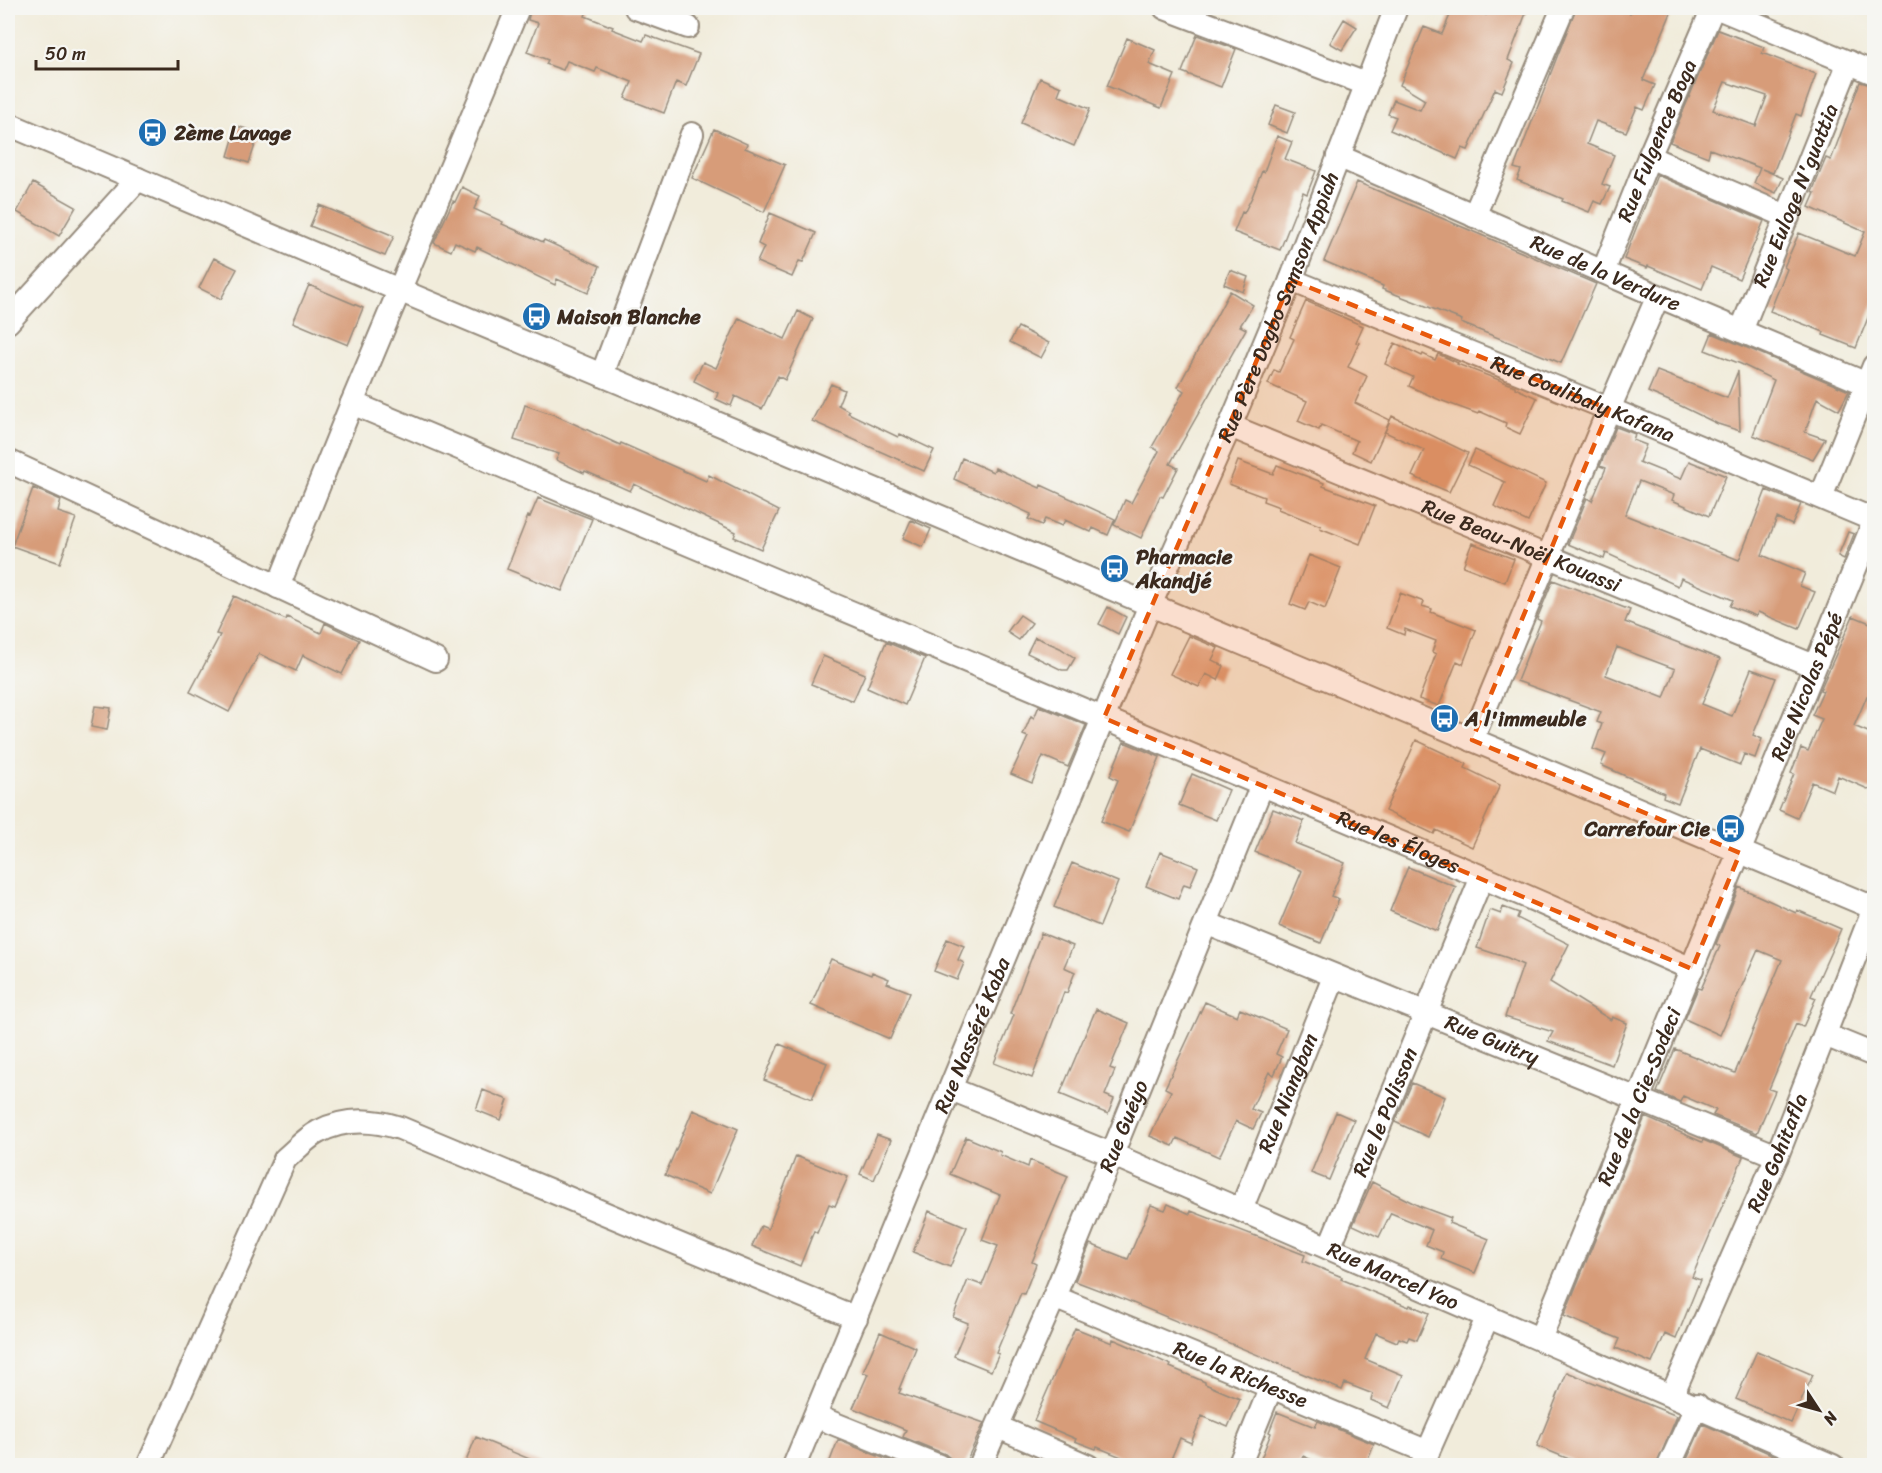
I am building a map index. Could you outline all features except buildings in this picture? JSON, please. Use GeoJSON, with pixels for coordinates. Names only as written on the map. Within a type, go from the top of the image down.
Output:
{"type":"FeatureCollection","features":[{"type":"Feature","properties":{"kind":"street"},"geometry":{"type":"LineString","coordinates":[[278,586],[352,403],[518,8]]}},
{"type":"Feature","properties":{"kind":"street"},"geometry":{"type":"LineString","coordinates":[[636,8],[688,27]]}},
{"type":"Feature","properties":{"kind":"street"},"geometry":{"type":"LineString","coordinates":[[1166,8],[1366,84]]}},
{"type":"Feature","properties":{"kind":"street","name":"Rue Père Dogbo Samson Appiah"},"geometry":{"type":"LineString","coordinates":[[1150,605],[1292,280],[1396,8]]}},
{"type":"Feature","properties":{"kind":"street"},"geometry":{"type":"LineString","coordinates":[[1474,216],[1563,8]]}},
{"type":"Feature","properties":{"kind":"street","name":"Rue Fulgence Boga"},"geometry":{"type":"LineString","coordinates":[[1603,272],[1713,8]]}},
{"type":"Feature","properties":{"kind":"street"},"geometry":{"type":"LineString","coordinates":[[1718,8],[1875,73]]}},
{"type":"Feature","properties":{"kind":"street","name":"Rue Euloge N'guattia"},"geometry":{"type":"LineString","coordinates":[[1741,331],[1850,62]]}},
{"type":"Feature","properties":{"kind":"street"},"geometry":{"type":"LineString","coordinates":[[8,124],[1874,908]]}},
{"type":"Feature","properties":{"kind":"street"},"geometry":{"type":"LineString","coordinates":[[602,375],[692,134]]}},
{"type":"Feature","properties":{"kind":"street","name":"Rue de la Verdure"},"geometry":{"type":"LineString","coordinates":[[1338,156],[1741,331],[1872,379]]}},
{"type":"Feature","properties":{"kind":"street"},"geometry":{"type":"LineString","coordinates":[[1649,157],[1788,217]]}},
{"type":"Feature","properties":{"kind":"street"},"geometry":{"type":"LineString","coordinates":[[8,322],[138,179]]}},
{"type":"Feature","properties":{"kind":"street","name":"Rue Coulibaly Kafana"},"geometry":{"type":"LineString","coordinates":[[1292,280],[1609,409],[1875,521]]}},
{"type":"Feature","properties":{"kind":"street"},"geometry":{"type":"LineString","coordinates":[[1472,740],[1658,296]]}},
{"type":"Feature","properties":{"kind":"street"},"geometry":{"type":"LineString","coordinates":[[1821,497],[1872,379]]}},
{"type":"Feature","properties":{"kind":"street","name":"Rue les Éloges"},"geometry":{"type":"LineString","coordinates":[[352,403],[1482,877],[1692,969]]}},
{"type":"Feature","properties":{"kind":"street","name":"Rue Beau-Noël Kouassi"},"geometry":{"type":"LineString","coordinates":[[1230,426],[1814,666]]}},
{"type":"Feature","properties":{"kind":"street"},"geometry":{"type":"LineString","coordinates":[[8,461],[436,660]]}},
{"type":"Feature","properties":{"kind":"street","name":"Rue Nicolas Pépé"},"geometry":{"type":"LineString","coordinates":[[1740,853],[1814,666],[1875,521]]}},
{"type":"Feature","properties":{"kind":"street","name":"Rue Nasséré Kaba"},"geometry":{"type":"LineString","coordinates":[[794,1466],[1150,605]]}},
{"type":"Feature","properties":{"kind":"street","name":"Rue Guéyo"},"geometry":{"type":"LineString","coordinates":[[980,1466],[1054,1297],[1262,785]]}},
{"type":"Feature","properties":{"kind":"street","name":"Rue de la Cie-Sodeci"},"geometry":{"type":"LineString","coordinates":[[1540,1339],[1740,853]]}},
{"type":"Feature","properties":{"kind":"street","name":"Rue le Polisson"},"geometry":{"type":"LineString","coordinates":[[1329,1248],[1482,877]]}},
{"type":"Feature","properties":{"kind":"street","name":"Rue Gohitafla"},"geometry":{"type":"LineString","coordinates":[[1672,1395],[1777,1156],[1874,908]]}},
{"type":"Feature","properties":{"kind":"street","name":"Rue Guitry"},"geometry":{"type":"LineString","coordinates":[[1206,923],[1777,1156]]}},
{"type":"Feature","properties":{"kind":"street","name":"Rue Niangban"},"geometry":{"type":"LineString","coordinates":[[1241,1210],[1334,977]]}},
{"type":"Feature","properties":{"kind":"street"},"geometry":{"type":"LineString","coordinates":[[1825,1035],[1875,1054]]}},
{"type":"Feature","properties":{"kind":"street","name":"Rue Marcel Yao"},"geometry":{"type":"LineString","coordinates":[[951,1089],[1111,1154],[1697,1405],[1833,1466]]}},
{"type":"Feature","properties":{"kind":"street"},"geometry":{"type":"LineString","coordinates":[[148,1466],[285,1159],[318,1132],[354,1120],[380,1121],[400,1128],[856,1318]]}},
{"type":"Feature","properties":{"kind":"street","name":"Rue la Richesse"},"geometry":{"type":"LineString","coordinates":[[1054,1297],[1271,1387],[1425,1459]]}},
{"type":"Feature","properties":{"kind":"street"},"geometry":{"type":"LineString","coordinates":[[1425,1459],[1488,1316]]}},
{"type":"Feature","properties":{"kind":"street"},"geometry":{"type":"LineString","coordinates":[[1239,1466],[1271,1387]]}},
{"type":"Feature","properties":{"kind":"street"},"geometry":{"type":"LineString","coordinates":[[1669,1466],[1697,1405]]}},
{"type":"Feature","properties":{"kind":"street"},"geometry":{"type":"LineString","coordinates":[[815,1416],[939,1466]]}},
{"type":"Feature","properties":{"kind":"street"},"geometry":{"type":"LineString","coordinates":[[998,1427],[1088,1466]]}},
{"type":"Feature","properties":{"kind":"highlighted area"},"geometry":{"type":"Polygon","coordinates":[[[1291,280],[1609,409],[1472,740],[1740,853],[1692,969],[1104,718],[1291,280]]]}},
{"type":"Feature","properties":{"kind":"place","name":"2ème Lavage"},"geometry":{"type":"Point","coordinates":[153,133]}},
{"type":"Feature","properties":{"kind":"place","name":"Maison Blanche"},"geometry":{"type":"Point","coordinates":[536,317]}},
{"type":"Feature","properties":{"kind":"place","name":"Pharmacie Akandjé"},"geometry":{"type":"Point","coordinates":[1115,569]}},
{"type":"Feature","properties":{"kind":"place","name":"A l'immeuble"},"geometry":{"type":"Point","coordinates":[1444,719]}},
{"type":"Feature","properties":{"kind":"place","name":"Carrefour Cie"},"geometry":{"type":"Point","coordinates":[1731,829]}}]}
